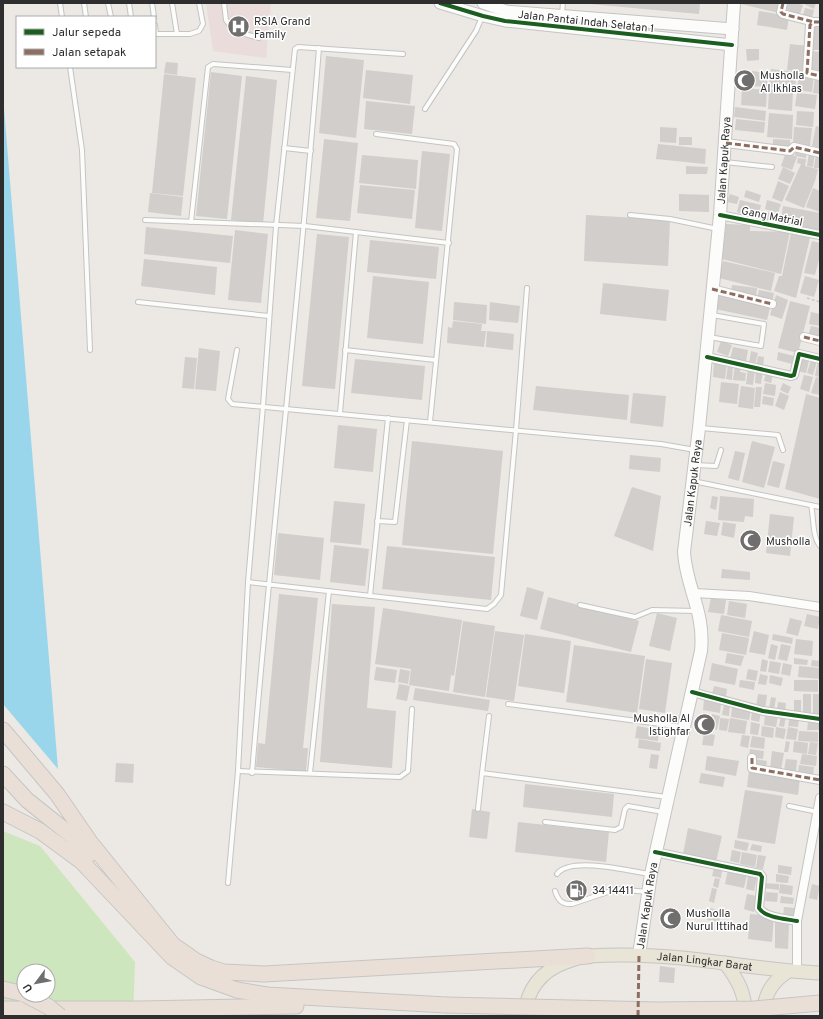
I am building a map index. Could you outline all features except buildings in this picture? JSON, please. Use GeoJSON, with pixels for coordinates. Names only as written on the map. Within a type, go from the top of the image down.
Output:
{"type":"FeatureCollection","features":[{"type":"Feature","properties":{"kind":"highway"},"geometry":{"type":"LineString","coordinates":[[3,730],[57,794],[90,842],[163,934],[185,954],[211,968],[230,972],[264,974],[588,956]]}},
{"type":"Feature","properties":{"kind":"highway"},"geometry":{"type":"LineString","coordinates":[[3,774],[27,800],[72,836],[89,853],[129,897],[172,958]]}},
{"type":"Feature","properties":{"kind":"highway"},"geometry":{"type":"LineString","coordinates":[[3,812],[25,821],[82,862],[172,958],[201,977],[252,993],[404,1004]]}},
{"type":"Feature","properties":{"kind":"highway"},"geometry":{"type":"LineString","coordinates":[[3,989],[16,993]]}},
{"type":"Feature","properties":{"kind":"highway"},"geometry":{"type":"LineString","coordinates":[[41,1003],[49,1007],[60,1016]]}},
{"type":"Feature","properties":{"kind":"highway"},"geometry":{"type":"LineString","coordinates":[[3,1009],[140,1009],[404,1004],[657,1010],[754,1009],[820,1003]]}},
{"type":"Feature","properties":{"kind":"main road","name":"Jalan Kapuk Raya"},"geometry":{"type":"LineString","coordinates":[[639,955],[655,852],[692,692],[702,638],[699,611],[687,572],[684,552],[707,357],[712,289],[720,215],[726,143],[726,45],[734,3]]}},
{"type":"Feature","properties":{"kind":"main road","name":"Jalan Lingkar Barat"},"geometry":{"type":"LineString","coordinates":[[525,1016],[529,994],[540,977],[559,964],[588,956],[639,955],[724,963],[792,972],[820,973]]}},
{"type":"Feature","properties":{"kind":"main road"},"geometry":{"type":"LineString","coordinates":[[724,963],[736,977],[744,994],[745,1016]]}},
{"type":"Feature","properties":{"kind":"main road"},"geometry":{"type":"LineString","coordinates":[[765,1016],[765,1000],[772,984],[792,972]]}},
{"type":"Feature","properties":{"kind":"street","name":"Jalan Pantai Indah Selatan 1"},"geometry":{"type":"LineString","coordinates":[[440,3],[482,16],[505,21],[561,21],[728,29]]}},
{"type":"Feature","properties":{"kind":"street","name":"Jalan Pantai Indah Selatan 1"},"geometry":{"type":"LineString","coordinates":[[483,3],[506,11],[561,21],[726,45]]}},
{"type":"Feature","properties":{"kind":"street"},"geometry":{"type":"LineString","coordinates":[[783,3],[781,12],[783,14],[817,22]]}},
{"type":"Feature","properties":{"kind":"street"},"geometry":{"type":"LineString","coordinates":[[817,22],[810,25],[807,73],[820,76]]}},
{"type":"Feature","properties":{"kind":"street"},"geometry":{"type":"LineString","coordinates":[[726,143],[790,151],[794,147],[820,152]]}},
{"type":"Feature","properties":{"kind":"street","name":"Gang Matrial"},"geometry":{"type":"LineString","coordinates":[[720,215],[820,235]]}},
{"type":"Feature","properties":{"kind":"street"},"geometry":{"type":"LineString","coordinates":[[712,289],[772,304]]}},
{"type":"Feature","properties":{"kind":"street"},"geometry":{"type":"LineString","coordinates":[[804,337],[820,341]]}},
{"type":"Feature","properties":{"kind":"street"},"geometry":{"type":"LineString","coordinates":[[707,357],[791,376],[794,375],[799,354],[820,359]]}},
{"type":"Feature","properties":{"kind":"street"},"geometry":{"type":"LineString","coordinates":[[694,593],[748,596],[820,607]]}},
{"type":"Feature","properties":{"kind":"street"},"geometry":{"type":"LineString","coordinates":[[692,692],[763,711],[820,719]]}},
{"type":"Feature","properties":{"kind":"street"},"geometry":{"type":"LineString","coordinates":[[752,758],[752,768],[820,780]]}},
{"type":"Feature","properties":{"kind":"street"},"geometry":{"type":"LineString","coordinates":[[792,972],[797,921],[820,798]]}},
{"type":"Feature","properties":{"kind":"street"},"geometry":{"type":"LineString","coordinates":[[655,852],[760,874],[762,877],[759,908],[761,912],[797,921]]}},
{"type":"Feature","properties":{"kind":"lane"},"geometry":{"type":"LineString","coordinates":[[60,3],[62,16]]}},
{"type":"Feature","properties":{"kind":"lane"},"geometry":{"type":"LineString","coordinates":[[84,3],[86,16]]}},
{"type":"Feature","properties":{"kind":"lane"},"geometry":{"type":"LineString","coordinates":[[108,3],[111,16]]}},
{"type":"Feature","properties":{"kind":"lane"},"geometry":{"type":"LineString","coordinates":[[129,3],[131,16]]}},
{"type":"Feature","properties":{"kind":"lane"},"geometry":{"type":"LineString","coordinates":[[152,3],[154,16]]}},
{"type":"Feature","properties":{"kind":"lane"},"geometry":{"type":"LineString","coordinates":[[172,3],[177,34]]}},
{"type":"Feature","properties":{"kind":"lane"},"geometry":{"type":"LineString","coordinates":[[156,34],[190,34],[199,31],[203,24],[199,3]]}},
{"type":"Feature","properties":{"kind":"lane"},"geometry":{"type":"LineString","coordinates":[[224,3],[226,20],[234,32],[259,38]]}},
{"type":"Feature","properties":{"kind":"lane"},"geometry":{"type":"LineString","coordinates":[[561,21],[563,3]]}},
{"type":"Feature","properties":{"kind":"lane"},"geometry":{"type":"LineString","coordinates":[[425,109],[476,31],[482,16]]}},
{"type":"Feature","properties":{"kind":"lane"},"geometry":{"type":"LineString","coordinates":[[228,884],[238,771],[248,582],[276,226],[292,70],[296,48],[319,48],[403,54]]}},
{"type":"Feature","properties":{"kind":"lane"},"geometry":{"type":"LineString","coordinates":[[252,773],[268,583],[305,226],[319,48]]}},
{"type":"Feature","properties":{"kind":"lane"},"geometry":{"type":"LineString","coordinates":[[191,222],[208,67],[213,64],[292,70]]}},
{"type":"Feature","properties":{"kind":"lane"},"geometry":{"type":"LineString","coordinates":[[70,68],[82,150],[90,350]]}},
{"type":"Feature","properties":{"kind":"lane"},"geometry":{"type":"LineString","coordinates":[[376,134],[454,144],[456,146],[430,422]]}},
{"type":"Feature","properties":{"kind":"lane"},"geometry":{"type":"LineString","coordinates":[[284,148],[311,151]]}},
{"type":"Feature","properties":{"kind":"lane"},"geometry":{"type":"LineString","coordinates":[[724,162],[772,167]]}},
{"type":"Feature","properties":{"kind":"lane"},"geometry":{"type":"LineString","coordinates":[[630,215],[670,219],[718,229]]}},
{"type":"Feature","properties":{"kind":"lane"},"geometry":{"type":"LineString","coordinates":[[145,220],[305,226],[448,243]]}},
{"type":"Feature","properties":{"kind":"lane"},"geometry":{"type":"LineString","coordinates":[[340,413],[356,232]]}},
{"type":"Feature","properties":{"kind":"lane"},"geometry":{"type":"LineString","coordinates":[[248,582],[486,608],[494,604],[501,595],[527,288]]}},
{"type":"Feature","properties":{"kind":"lane"},"geometry":{"type":"LineString","coordinates":[[138,302],[269,316]]}},
{"type":"Feature","properties":{"kind":"lane"},"geometry":{"type":"LineString","coordinates":[[708,337],[761,346],[764,324],[710,315]]}},
{"type":"Feature","properties":{"kind":"lane"},"geometry":{"type":"LineString","coordinates":[[237,350],[228,398],[229,402],[661,444],[697,450]]}},
{"type":"Feature","properties":{"kind":"lane"},"geometry":{"type":"LineString","coordinates":[[345,350],[435,360]]}},
{"type":"Feature","properties":{"kind":"lane"},"geometry":{"type":"LineString","coordinates":[[370,596],[388,418]]}},
{"type":"Feature","properties":{"kind":"lane"},"geometry":{"type":"LineString","coordinates":[[377,521],[395,522],[407,420]]}},
{"type":"Feature","properties":{"kind":"lane"},"geometry":{"type":"LineString","coordinates":[[699,428],[778,435],[782,450]]}},
{"type":"Feature","properties":{"kind":"lane"},"geometry":{"type":"LineString","coordinates":[[695,465],[716,466],[721,450]]}},
{"type":"Feature","properties":{"kind":"lane"},"geometry":{"type":"LineString","coordinates":[[693,480],[820,507]]}},
{"type":"Feature","properties":{"kind":"lane"},"geometry":{"type":"LineString","coordinates":[[811,505],[814,517],[816,541],[820,546]]}},
{"type":"Feature","properties":{"kind":"lane"},"geometry":{"type":"LineString","coordinates":[[310,772],[329,591]]}},
{"type":"Feature","properties":{"kind":"lane"},"geometry":{"type":"LineString","coordinates":[[580,605],[635,617],[652,610],[699,611]]}},
{"type":"Feature","properties":{"kind":"lane"},"geometry":{"type":"LineString","coordinates":[[508,704],[683,727]]}},
{"type":"Feature","properties":{"kind":"lane"},"geometry":{"type":"LineString","coordinates":[[238,771],[252,773],[310,772],[400,777],[408,771],[412,709]]}},
{"type":"Feature","properties":{"kind":"lane"},"geometry":{"type":"LineString","coordinates":[[478,809],[489,716]]}},
{"type":"Feature","properties":{"kind":"lane"},"geometry":{"type":"LineString","coordinates":[[482,773],[667,797]]}},
{"type":"Feature","properties":{"kind":"lane"},"geometry":{"type":"LineString","coordinates":[[545,822],[615,830],[621,827],[625,809],[628,806],[664,812]]}},
{"type":"Feature","properties":{"kind":"lane"},"geometry":{"type":"LineString","coordinates":[[789,806],[818,812]]}},
{"type":"Feature","properties":{"kind":"lane"},"geometry":{"type":"LineString","coordinates":[[557,874],[564,868],[581,865],[651,874]]}},
{"type":"Feature","properties":{"kind":"lane"},"geometry":{"type":"LineString","coordinates":[[555,891],[560,902],[565,904],[572,904],[617,889],[648,892]]}},
{"type":"Feature","properties":{"kind":"path"},"geometry":{"type":"LineString","coordinates":[[807,298],[820,302]]}},
{"type":"Feature","properties":{"kind":"shaded area","name":"RSIA Grand Family"},"geometry":{"type":"Polygon","coordinates":[[[206,3],[271,3],[266,58],[213,51],[206,3]]]}},
{"type":"Feature","properties":{"kind":"green space"},"geometry":{"type":"Polygon","coordinates":[[[3,831],[40,846],[135,962],[133,1016],[3,1016],[3,831]]]}},
{"type":"Feature","properties":{"kind":"water"},"geometry":{"type":"Polygon","coordinates":[[[3,96],[58,769],[3,704],[3,96]]]}},
{"type":"Feature","properties":{"kind":"marked path"},"geometry":{"type":"LineString","coordinates":[[783,3],[781,12],[783,14],[814,22]]}},
{"type":"Feature","properties":{"kind":"marked path"},"geometry":{"type":"LineString","coordinates":[[820,22],[814,22],[810,25],[807,73],[820,76]]}},
{"type":"Feature","properties":{"kind":"marked path"},"geometry":{"type":"LineString","coordinates":[[726,143],[790,151],[794,147],[820,153]]}},
{"type":"Feature","properties":{"kind":"marked path"},"geometry":{"type":"LineString","coordinates":[[712,289],[772,304]]}},
{"type":"Feature","properties":{"kind":"marked path"},"geometry":{"type":"LineString","coordinates":[[804,337],[820,341]]}},
{"type":"Feature","properties":{"kind":"marked path"},"geometry":{"type":"LineString","coordinates":[[752,758],[752,768],[820,780]]}},
{"type":"Feature","properties":{"kind":"marked path"},"geometry":{"type":"LineString","coordinates":[[638,1016],[639,955]]}},
{"type":"Feature","properties":{"kind":"cycle path"},"geometry":{"type":"LineString","coordinates":[[440,3],[505,21],[732,45]]}},
{"type":"Feature","properties":{"kind":"cycle path"},"geometry":{"type":"LineString","coordinates":[[720,215],[820,235]]}},
{"type":"Feature","properties":{"kind":"cycle path"},"geometry":{"type":"LineString","coordinates":[[707,357],[791,376],[794,375],[799,354],[820,359]]}},
{"type":"Feature","properties":{"kind":"cycle path"},"geometry":{"type":"LineString","coordinates":[[692,692],[763,711],[820,719]]}},
{"type":"Feature","properties":{"kind":"cycle path"},"geometry":{"type":"LineString","coordinates":[[655,852],[760,874],[762,877],[759,908],[771,916],[797,921]]}},
{"type":"Feature","properties":{"kind":"place","name":"RSIA Grand Family"},"geometry":{"type":"Point","coordinates":[239,27]}},
{"type":"Feature","properties":{"kind":"place","name":"Musholla Al Ikhlas"},"geometry":{"type":"Point","coordinates":[745,81]}},
{"type":"Feature","properties":{"kind":"place","name":"Musholla"},"geometry":{"type":"Point","coordinates":[750,541]}},
{"type":"Feature","properties":{"kind":"place","name":"Musholla Al Istighfar"},"geometry":{"type":"Point","coordinates":[705,724]}},
{"type":"Feature","properties":{"kind":"place","name":"34 14411"},"geometry":{"type":"Point","coordinates":[576,890]}},
{"type":"Feature","properties":{"kind":"place","name":"Musholla Nurul Ittihad"},"geometry":{"type":"Point","coordinates":[671,919]}}]}
